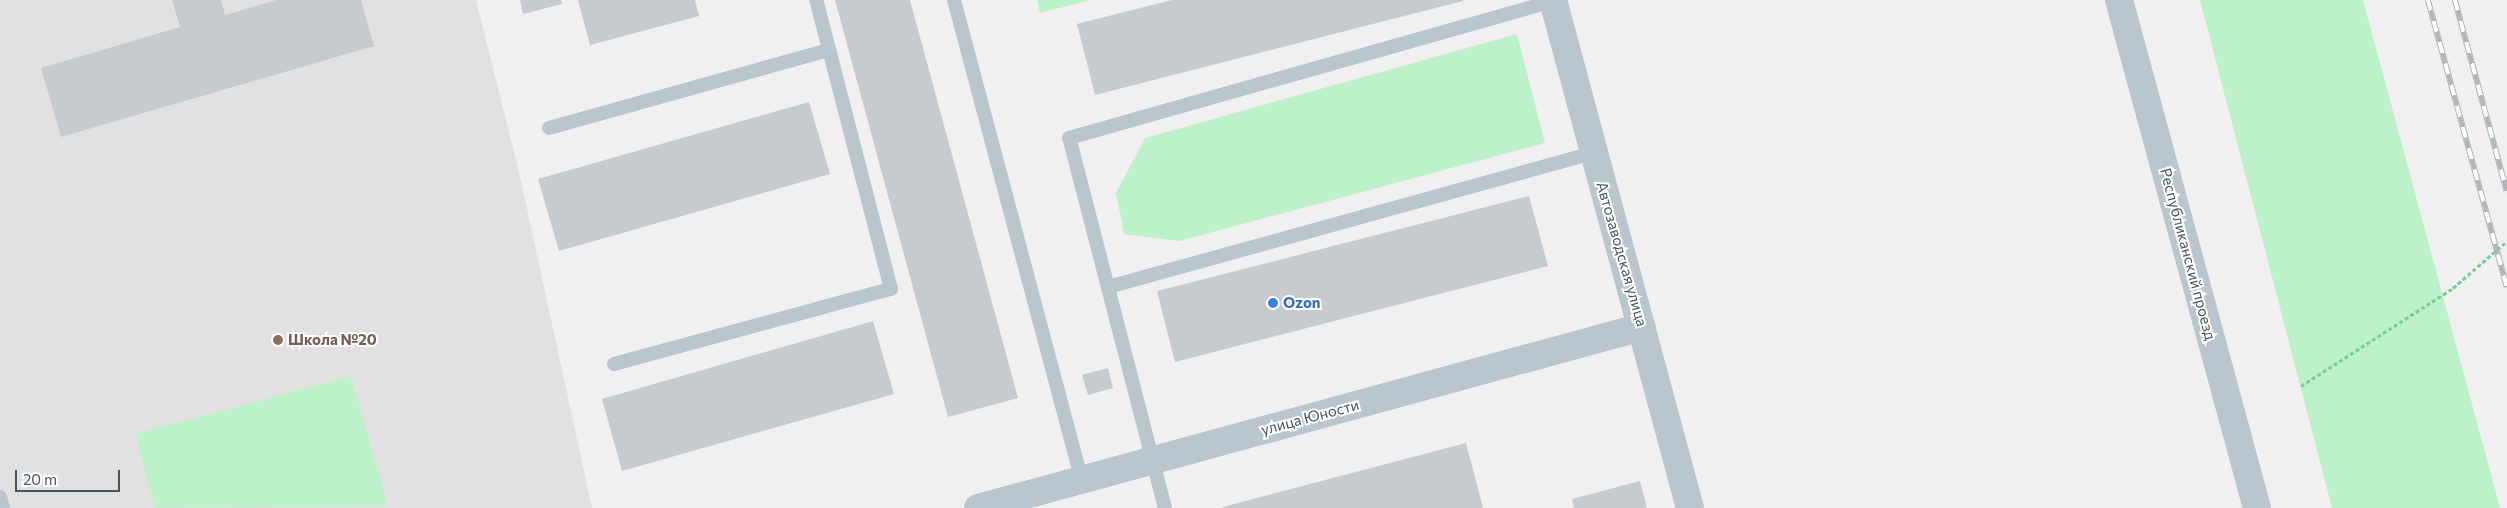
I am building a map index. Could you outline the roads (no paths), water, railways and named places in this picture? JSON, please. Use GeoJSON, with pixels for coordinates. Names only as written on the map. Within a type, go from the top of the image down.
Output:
{"type":"FeatureCollection","features":[{"type":"Feature","properties":{"kind":"street","name":"Автозаводская улица"},"geometry":{"type":"LineString","coordinates":[[1553,0],[1690,508]]}},
{"type":"Feature","properties":{"kind":"street","name":"Республиканский проезд"},"geometry":{"type":"LineString","coordinates":[[2119,0],[2257,508]]}},
{"type":"Feature","properties":{"kind":"street","name":"улица Юности"},"geometry":{"type":"LineString","coordinates":[[978,508],[1642,327]]}},
{"type":"Feature","properties":{"kind":"lane"},"geometry":{"type":"LineString","coordinates":[[614,364],[892,289],[816,0]]}},
{"type":"Feature","properties":{"kind":"lane"},"geometry":{"type":"LineString","coordinates":[[954,0],[1082,481]]}},
{"type":"Feature","properties":{"kind":"lane"},"geometry":{"type":"LineString","coordinates":[[1165,508],[1069,138],[1553,0]]}},
{"type":"Feature","properties":{"kind":"lane"},"geometry":{"type":"LineString","coordinates":[[549,128],[829,50]]}},
{"type":"Feature","properties":{"kind":"lane"},"geometry":{"type":"LineString","coordinates":[[1108,287],[1593,152]]}},
{"type":"Feature","properties":{"kind":"lane"},"geometry":{"type":"LineString","coordinates":[[0,497],[3,508]]}},
{"type":"Feature","properties":{"kind":"railway"},"geometry":{"type":"LineString","coordinates":[[2428,0],[2507,287]]}},
{"type":"Feature","properties":{"kind":"railway"},"geometry":{"type":"LineString","coordinates":[[2455,0],[2507,192]]}},
{"type":"Feature","properties":{"kind":"place","name":"Ozon"},"geometry":{"type":"Point","coordinates":[1273,303]}},
{"type":"Feature","properties":{"kind":"place","name":"Школа №20"},"geometry":{"type":"Point","coordinates":[278,340]}}]}
